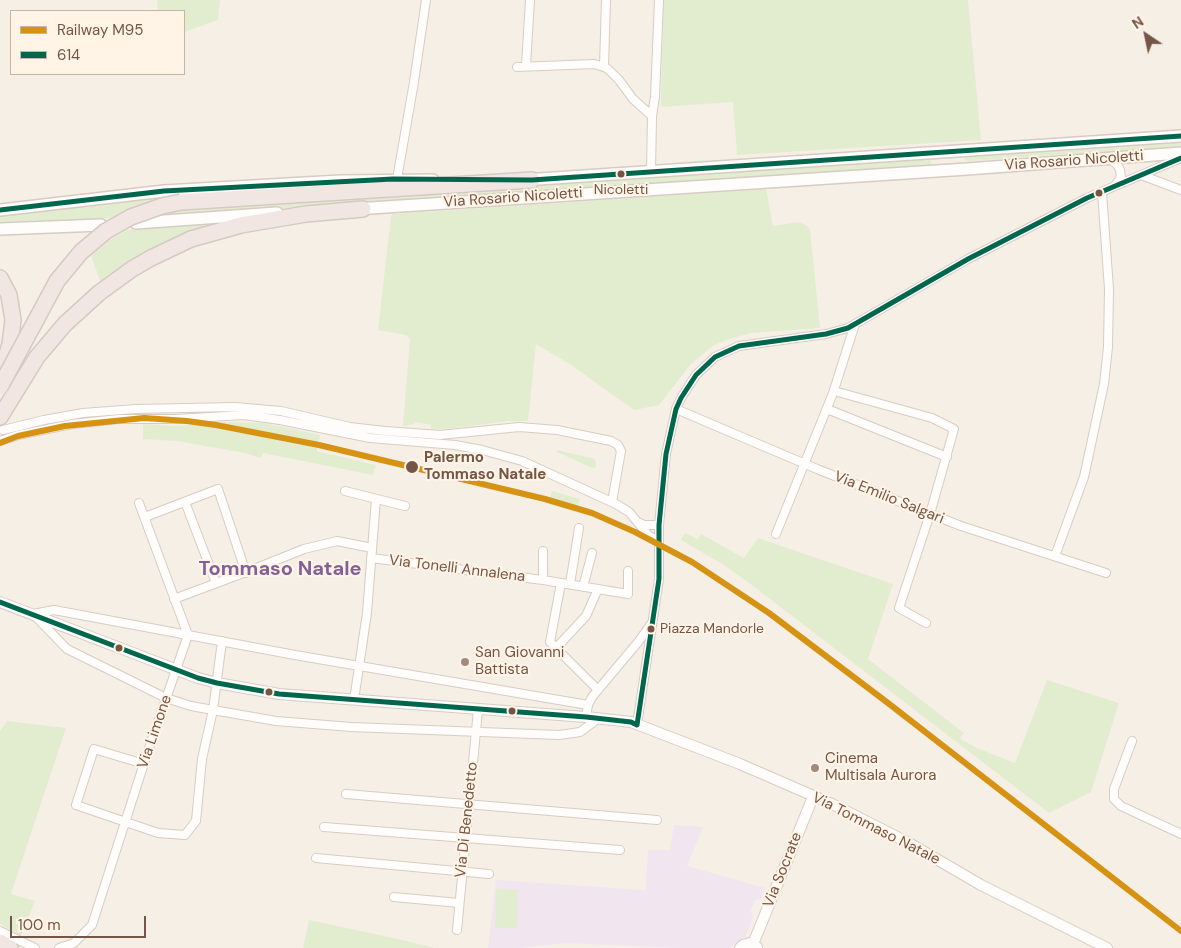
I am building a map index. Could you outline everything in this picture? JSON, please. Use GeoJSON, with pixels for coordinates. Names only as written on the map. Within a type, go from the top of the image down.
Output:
{"type":"FeatureCollection","features":[{"type":"Feature","properties":{"kind":"highway"},"geometry":{"type":"LineString","coordinates":[[0,387],[57,282],[81,252],[106,231],[131,217],[162,206],[181,202],[532,180]]}},
{"type":"Feature","properties":{"kind":"highway"},"geometry":{"type":"LineString","coordinates":[[2,423],[23,378],[50,340],[82,306],[132,269],[173,247],[216,231],[296,216],[363,209]]}},
{"type":"Feature","properties":{"kind":"highway"},"geometry":{"type":"LineString","coordinates":[[0,278],[9,294],[13,320],[10,344],[0,378]]}},
{"type":"Feature","properties":{"kind":"highway"},"geometry":{"type":"LineString","coordinates":[[0,942],[10,948]]}},
{"type":"Feature","properties":{"kind":"main road","name":"Via Rosario Nicoletti"},"geometry":{"type":"LineString","coordinates":[[0,210],[164,191],[397,179],[532,180],[1181,136]]}},
{"type":"Feature","properties":{"kind":"main road"},"geometry":{"type":"LineString","coordinates":[[967,169],[960,164],[959,157],[972,151]]}},
{"type":"Feature","properties":{"kind":"main road","name":"Via Rosario Nicoletti"},"geometry":{"type":"LineString","coordinates":[[136,223],[967,169],[1181,153]]}},
{"type":"Feature","properties":{"kind":"main road"},"geometry":{"type":"LineString","coordinates":[[918,154],[934,156],[937,160],[936,164],[931,168],[920,171]]}},
{"type":"Feature","properties":{"kind":"main road"},"geometry":{"type":"LineString","coordinates":[[0,228],[101,225]]}},
{"type":"Feature","properties":{"kind":"street"},"geometry":{"type":"LineString","coordinates":[[397,179],[426,0]]}},
{"type":"Feature","properties":{"kind":"street"},"geometry":{"type":"LineString","coordinates":[[526,66],[530,0]]}},
{"type":"Feature","properties":{"kind":"street"},"geometry":{"type":"LineString","coordinates":[[604,67],[606,0]]}},
{"type":"Feature","properties":{"kind":"street"},"geometry":{"type":"LineString","coordinates":[[652,172],[652,116],[656,97],[660,0]]}},
{"type":"Feature","properties":{"kind":"street"},"geometry":{"type":"LineString","coordinates":[[517,67],[594,64],[604,67],[618,80],[633,99],[652,116]]}},
{"type":"Feature","properties":{"kind":"street"},"geometry":{"type":"LineString","coordinates":[[637,725],[658,579],[659,526],[666,454],[676,410],[681,398],[696,375],[727,350],[755,342],[826,334],[854,324],[968,259],[1102,192],[1181,158]]}},
{"type":"Feature","properties":{"kind":"street"},"geometry":{"type":"LineString","coordinates":[[1108,159],[1117,164],[1120,170],[1121,177],[1115,186]]}},
{"type":"Feature","properties":{"kind":"street"},"geometry":{"type":"LineString","coordinates":[[1140,176],[1181,190]]}},
{"type":"Feature","properties":{"kind":"street"},"geometry":{"type":"LineString","coordinates":[[1055,556],[1084,478],[1104,384],[1108,347],[1109,289],[1102,192]]}},
{"type":"Feature","properties":{"kind":"street"},"geometry":{"type":"LineString","coordinates":[[776,534],[827,410],[854,324]]}},
{"type":"Feature","properties":{"kind":"street"},"geometry":{"type":"LineString","coordinates":[[834,391],[932,418],[954,429],[930,514],[899,608],[926,622]]}},
{"type":"Feature","properties":{"kind":"street"},"geometry":{"type":"LineString","coordinates":[[2,423],[44,420],[83,413],[140,409],[235,407],[282,411],[350,427],[385,431],[448,434],[519,427],[557,430],[611,441],[618,445],[621,451],[612,502]]}},
{"type":"Feature","properties":{"kind":"street","name":"Via Emilio Salgari"},"geometry":{"type":"LineString","coordinates":[[676,410],[960,526],[1106,573]]}},
{"type":"Feature","properties":{"kind":"street"},"geometry":{"type":"LineString","coordinates":[[827,410],[947,457]]}},
{"type":"Feature","properties":{"kind":"street"},"geometry":{"type":"LineString","coordinates":[[0,441],[52,427],[88,422],[136,418],[175,419],[255,416],[370,438],[429,442],[482,450],[522,461],[612,502],[623,508],[638,522],[648,536],[659,541]]}},
{"type":"Feature","properties":{"kind":"street"},"geometry":{"type":"LineString","coordinates":[[144,517],[218,489],[246,573]]}},
{"type":"Feature","properties":{"kind":"street"},"geometry":{"type":"LineString","coordinates":[[344,491],[405,506]]}},
{"type":"Feature","properties":{"kind":"street"},"geometry":{"type":"LineString","coordinates":[[354,700],[367,613],[376,499]]}},
{"type":"Feature","properties":{"kind":"street"},"geometry":{"type":"LineString","coordinates":[[184,502],[216,583]]}},
{"type":"Feature","properties":{"kind":"street"},"geometry":{"type":"LineString","coordinates":[[139,503],[188,635]]}},
{"type":"Feature","properties":{"kind":"street"},"geometry":{"type":"LineString","coordinates":[[638,522],[644,525],[659,526]]}},
{"type":"Feature","properties":{"kind":"street"},"geometry":{"type":"LineString","coordinates":[[570,584],[579,528]]}},
{"type":"Feature","properties":{"kind":"street"},"geometry":{"type":"LineString","coordinates":[[174,599],[246,573],[304,549],[337,541],[372,548]]}},
{"type":"Feature","properties":{"kind":"street"},"geometry":{"type":"LineString","coordinates":[[543,580],[544,551]]}},
{"type":"Feature","properties":{"kind":"street"},"geometry":{"type":"LineString","coordinates":[[583,586],[592,553]]}},
{"type":"Feature","properties":{"kind":"street","name":"Via Tonelli Annalena"},"geometry":{"type":"LineString","coordinates":[[371,558],[543,580],[628,594],[628,571]]}},
{"type":"Feature","properties":{"kind":"street"},"geometry":{"type":"LineString","coordinates":[[561,583],[550,642],[598,690]]}},
{"type":"Feature","properties":{"kind":"street"},"geometry":{"type":"LineString","coordinates":[[556,648],[586,616],[598,589]]}},
{"type":"Feature","properties":{"kind":"street","name":"Via Tommaso Natale"},"geometry":{"type":"LineString","coordinates":[[0,602],[177,670],[217,683],[279,694],[478,710],[586,716],[631,722],[740,764],[814,797],[909,843],[981,885],[1107,948]]}},
{"type":"Feature","properties":{"kind":"street"},"geometry":{"type":"LineString","coordinates":[[33,614],[54,610],[222,642],[588,705]]}},
{"type":"Feature","properties":{"kind":"street"},"geometry":{"type":"LineString","coordinates":[[33,614],[67,649],[166,698],[212,710],[276,721],[351,727],[559,735],[580,732],[599,718]]}},
{"type":"Feature","properties":{"kind":"street"},"geometry":{"type":"LineString","coordinates":[[586,716],[592,697],[639,641],[652,622]]}},
{"type":"Feature","properties":{"kind":"street","name":"Via Limone"},"geometry":{"type":"LineString","coordinates":[[59,948],[74,943],[92,925],[188,635]]}},
{"type":"Feature","properties":{"kind":"street"},"geometry":{"type":"LineString","coordinates":[[144,764],[94,749],[76,805],[158,833],[185,836],[196,821],[202,760],[217,683],[222,642]]}},
{"type":"Feature","properties":{"kind":"street","name":"Via Di Benedetto"},"geometry":{"type":"LineString","coordinates":[[457,930],[478,710]]}},
{"type":"Feature","properties":{"kind":"street"},"geometry":{"type":"LineString","coordinates":[[1132,741],[1114,789],[1114,800],[1121,806],[1181,834]]}},
{"type":"Feature","properties":{"kind":"street"},"geometry":{"type":"LineString","coordinates":[[346,794],[657,820]]}},
{"type":"Feature","properties":{"kind":"street","name":"Via Socrate"},"geometry":{"type":"LineString","coordinates":[[756,946],[814,797]]}},
{"type":"Feature","properties":{"kind":"street"},"geometry":{"type":"LineString","coordinates":[[324,827],[620,850]]}},
{"type":"Feature","properties":{"kind":"street"},"geometry":{"type":"LineString","coordinates":[[316,858],[489,874]]}},
{"type":"Feature","properties":{"kind":"street"},"geometry":{"type":"LineString","coordinates":[[394,897],[459,902]]}},
{"type":"Feature","properties":{"kind":"street"},"geometry":{"type":"LineString","coordinates":[[0,931],[35,948]]}},
{"type":"Feature","properties":{"kind":"street"},"geometry":{"type":"LineString","coordinates":[[740,948],[746,943],[756,946]]}},
{"type":"Feature","properties":{"kind":"shaded area"},"geometry":{"type":"Polygon","coordinates":[[[674,825],[703,827],[687,866],[765,888],[761,899],[755,900],[750,912],[753,914],[753,918],[745,937],[729,948],[676,948],[567,943],[520,948],[488,948],[496,880],[644,890],[646,888],[648,850],[670,850],[674,825]]]}},
{"type":"Feature","properties":{"kind":"green space"},"geometry":{"type":"Polygon","coordinates":[[[157,0],[220,0],[218,20],[185,32],[185,10],[158,10],[157,0]]]}},
{"type":"Feature","properties":{"kind":"green space"},"geometry":{"type":"Polygon","coordinates":[[[663,0],[968,0],[981,140],[737,155],[733,102],[661,107],[663,0]]]}},
{"type":"Feature","properties":{"kind":"green space"},"geometry":{"type":"Polygon","coordinates":[[[1181,142],[1181,147],[1170,148],[965,160],[968,156],[1129,147],[1181,142]]]}},
{"type":"Feature","properties":{"kind":"green space"},"geometry":{"type":"Polygon","coordinates":[[[929,159],[932,163],[928,165],[172,216],[168,213],[198,207],[929,159]]]}},
{"type":"Feature","properties":{"kind":"green space"},"geometry":{"type":"Polygon","coordinates":[[[766,189],[773,226],[798,222],[810,229],[820,328],[751,333],[714,345],[691,364],[659,405],[634,410],[571,365],[536,344],[528,421],[509,421],[446,429],[431,429],[431,425],[415,422],[414,424],[403,426],[410,339],[406,335],[378,330],[391,216],[393,214],[766,189]]]}},
{"type":"Feature","properties":{"kind":"green space"},"geometry":{"type":"Polygon","coordinates":[[[164,195],[165,198],[132,208],[111,218],[0,222],[0,214],[164,195]]]}},
{"type":"Feature","properties":{"kind":"green space"},"geometry":{"type":"Polygon","coordinates":[[[235,221],[101,284],[91,255],[111,239],[127,230],[235,221]]]}},
{"type":"Feature","properties":{"kind":"green space"},"geometry":{"type":"Polygon","coordinates":[[[232,422],[263,423],[320,435],[317,451],[376,465],[373,475],[263,453],[261,458],[245,453],[177,441],[143,439],[143,424],[175,426],[232,422]]]}},
{"type":"Feature","properties":{"kind":"green space"},"geometry":{"type":"Polygon","coordinates":[[[557,450],[595,459],[596,467],[592,468],[557,452],[557,450]]]}},
{"type":"Feature","properties":{"kind":"green space"},"geometry":{"type":"Polygon","coordinates":[[[552,491],[580,499],[576,512],[548,504],[552,491]]]}},
{"type":"Feature","properties":{"kind":"green space"},"geometry":{"type":"Polygon","coordinates":[[[685,533],[698,539],[701,534],[744,558],[758,538],[893,584],[868,659],[964,733],[960,738],[964,741],[1015,763],[1047,680],[1119,703],[1091,792],[1049,813],[753,586],[724,565],[681,540],[685,533]]]}},
{"type":"Feature","properties":{"kind":"green space"},"geometry":{"type":"Polygon","coordinates":[[[7,721],[66,728],[11,894],[35,901],[21,936],[0,924],[0,731],[7,721]]]}},
{"type":"Feature","properties":{"kind":"green space"},"geometry":{"type":"Polygon","coordinates":[[[496,889],[518,890],[517,928],[495,928],[496,889]]]}},
{"type":"Feature","properties":{"kind":"green space"},"geometry":{"type":"Polygon","coordinates":[[[309,920],[398,939],[435,948],[303,948],[309,920]]]}},
{"type":"Feature","properties":{"kind":"rail line","name":"M95"},"geometry":{"type":"LineString","coordinates":[[0,443],[18,436],[65,426],[144,418],[187,421],[319,445],[545,499],[592,513],[635,532],[692,562],[769,613],[1181,931]]}},
{"type":"Feature","properties":{"kind":"transit line","name":"614"},"geometry":{"type":"LineString","coordinates":[[0,210],[164,191],[393,179],[532,180],[1181,136]]}},
{"type":"Feature","properties":{"kind":"transit line","name":"614"},"geometry":{"type":"LineString","coordinates":[[0,602],[198,678],[217,683],[279,694],[586,717],[631,722],[637,725],[659,579],[659,525],[666,454],[676,409],[696,375],[715,357],[739,346],[826,334],[848,328],[968,259],[1087,198],[1181,158]]}},
{"type":"Feature","properties":{"kind":"place","name":"Nicoletti"},"geometry":{"type":"Point","coordinates":[621,174]}},
{"type":"Feature","properties":{"kind":"place","name":"Palermo Tommaso Natale"},"geometry":{"type":"Point","coordinates":[412,467]}},
{"type":"Feature","properties":{"kind":"place","name":"Piazza Mandorle"},"geometry":{"type":"Point","coordinates":[651,629]}},
{"type":"Feature","properties":{"kind":"place","name":"San Giovanni Battista"},"geometry":{"type":"Point","coordinates":[465,662]}},
{"type":"Feature","properties":{"kind":"place","name":"Cinema Multisala Aurora"},"geometry":{"type":"Point","coordinates":[815,768]}},
{"type":"Feature","properties":{"kind":"district","name":"Tommaso Natale"},"geometry":{"type":"Point","coordinates":[280,570]}}]}
